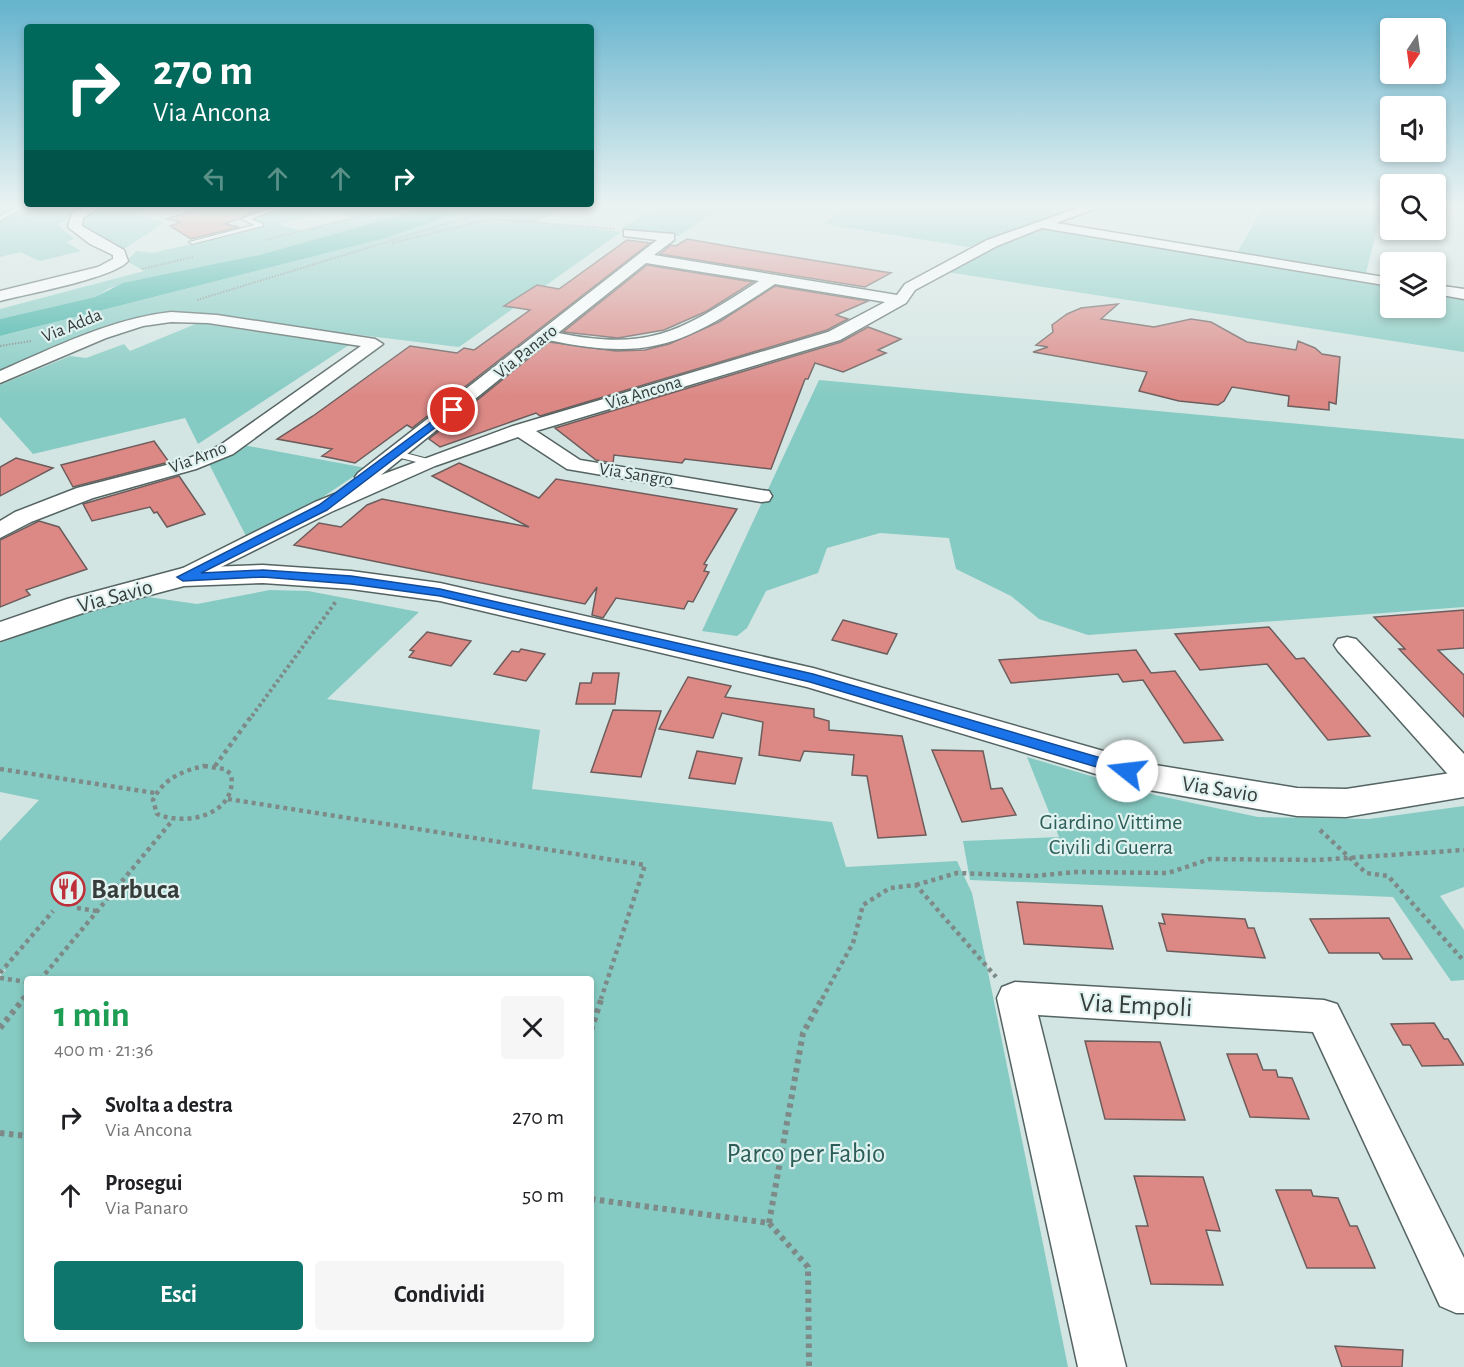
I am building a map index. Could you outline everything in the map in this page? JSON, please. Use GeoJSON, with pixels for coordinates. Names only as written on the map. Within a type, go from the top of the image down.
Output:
{"type":"FeatureCollection","features":[{"type":"Feature","properties":{"kind":"street"},"geometry":{"type":"LineString","coordinates":[[0,296],[106,269]]}},
{"type":"Feature","properties":{"kind":"street","name":"Via Panaro"},"geometry":{"type":"LineString","coordinates":[[323,507],[397,454],[630,269]]}},
{"type":"Feature","properties":{"kind":"street"},"geometry":{"type":"LineString","coordinates":[[710,269],[901,300]]}},
{"type":"Feature","properties":{"kind":"street","name":"Via Ancona"},"geometry":{"type":"LineString","coordinates":[[183,577],[323,507],[428,462],[520,430],[834,336],[901,300],[910,287],[944,269]]}},
{"type":"Feature","properties":{"kind":"street"},"geometry":{"type":"LineString","coordinates":[[1316,269],[1380,280]]}},
{"type":"Feature","properties":{"kind":"street"},"geometry":{"type":"LineString","coordinates":[[546,335],[620,346],[659,343],[684,334],[773,279]]}},
{"type":"Feature","properties":{"kind":"street"},"geometry":{"type":"LineString","coordinates":[[1446,291],[1464,294]]}},
{"type":"Feature","properties":{"kind":"street","name":"Via Adda"},"geometry":{"type":"LineString","coordinates":[[0,378],[82,342],[128,325],[163,317],[190,316],[310,331],[375,344]]}},
{"type":"Feature","properties":{"kind":"street","name":"Via Arno"},"geometry":{"type":"LineString","coordinates":[[0,531],[23,517],[85,493],[189,465],[226,450],[375,344]]}},
{"type":"Feature","properties":{"kind":"street","name":"Via Sangro"},"geometry":{"type":"LineString","coordinates":[[520,430],[574,465],[761,496]]}},
{"type":"Feature","properties":{"kind":"street","name":"Via Savio"},"geometry":{"type":"LineString","coordinates":[[0,632],[78,605],[183,577],[263,574],[351,580],[440,592],[813,678],[1149,777],[1296,802],[1346,803],[1464,784]]}},
{"type":"Feature","properties":{"kind":"street"},"geometry":{"type":"LineString","coordinates":[[1347,645],[1464,773]]}},
{"type":"Feature","properties":{"kind":"street"},"geometry":{"type":"LineString","coordinates":[[1015,998],[1102,1367]]}},
{"type":"Feature","properties":{"kind":"street","name":"Via Empoli"},"geometry":{"type":"LineString","coordinates":[[1015,998],[1324,1016],[1456,1290],[1464,1290]]}},
{"type":"Feature","properties":{"kind":"lane"},"geometry":{"type":"LineString","coordinates":[[397,454],[428,462]]}},
{"type":"Feature","properties":{"kind":"path"},"geometry":{"type":"LineString","coordinates":[[188,302],[298,269]]}},
{"type":"Feature","properties":{"kind":"path"},"geometry":{"type":"LineString","coordinates":[[214,766],[351,580]]}},
{"type":"Feature","properties":{"kind":"path"},"geometry":{"type":"LineString","coordinates":[[214,766],[231,774],[234,781],[228,799],[203,816],[172,821],[156,814],[153,808],[155,793],[170,778],[181,772],[214,766]]}},
{"type":"Feature","properties":{"kind":"path"},"geometry":{"type":"LineString","coordinates":[[0,769],[155,793]]}},
{"type":"Feature","properties":{"kind":"path"},"geometry":{"type":"LineString","coordinates":[[228,799],[645,865],[594,1021]]}},
{"type":"Feature","properties":{"kind":"path"},"geometry":{"type":"LineString","coordinates":[[1296,802],[1323,834],[1366,873],[1388,876],[1464,961]]}},
{"type":"Feature","properties":{"kind":"path"},"geometry":{"type":"LineString","coordinates":[[43,976],[172,821]]}},
{"type":"Feature","properties":{"kind":"path"},"geometry":{"type":"LineString","coordinates":[[769,1223],[803,1033],[853,943],[863,905],[890,888],[916,885],[957,873],[1034,876],[1076,872],[1168,873],[1210,859],[1349,857],[1464,850]]}},
{"type":"Feature","properties":{"kind":"path"},"geometry":{"type":"LineString","coordinates":[[916,885],[1015,998]]}},
{"type":"Feature","properties":{"kind":"path"},"geometry":{"type":"LineString","coordinates":[[77,908],[97,911]]}},
{"type":"Feature","properties":{"kind":"path"},"geometry":{"type":"LineString","coordinates":[[24,981],[0,975],[53,911]]}},
{"type":"Feature","properties":{"kind":"path"},"geometry":{"type":"LineString","coordinates":[[0,1028],[24,1000]]}},
{"type":"Feature","properties":{"kind":"path"},"geometry":{"type":"LineString","coordinates":[[0,1133],[24,1136]]}},
{"type":"Feature","properties":{"kind":"path"},"geometry":{"type":"LineString","coordinates":[[594,1199],[769,1223],[808,1267],[809,1367]]}},
{"type":"Feature","properties":{"kind":"green space"},"geometry":{"type":"Polygon","coordinates":[[[140,269],[197,269],[110,288],[95,297],[0,319],[0,309],[144,271],[140,269]]]}},
{"type":"Feature","properties":{"kind":"green space"},"geometry":{"type":"Polygon","coordinates":[[[265,269],[569,269],[459,347],[170,312],[142,317],[0,374],[0,336],[265,269]]]}},
{"type":"Feature","properties":{"kind":"green space"},"geometry":{"type":"Polygon","coordinates":[[[952,269],[1298,269],[1380,282],[1380,318],[1446,318],[1446,293],[1464,296],[1464,352],[947,272],[952,269]]]}},
{"type":"Feature","properties":{"kind":"green space"},"geometry":{"type":"Polygon","coordinates":[[[1317,269],[1367,269],[1365,277],[1317,269]]]}},
{"type":"Feature","properties":{"kind":"green space"},"geometry":{"type":"Polygon","coordinates":[[[198,323],[349,345],[198,444],[185,418],[33,454],[0,417],[0,385],[70,356],[86,358],[124,344],[130,351],[198,323]]]}},
{"type":"Feature","properties":{"kind":"green space"},"geometry":{"type":"Polygon","coordinates":[[[819,380],[1464,439],[1464,607],[1088,635],[1039,619],[1011,596],[956,569],[949,538],[880,533],[827,548],[818,573],[766,591],[747,628],[737,636],[702,631],[819,380]]]}},
{"type":"Feature","properties":{"kind":"green space"},"geometry":{"type":"Polygon","coordinates":[[[243,445],[366,468],[305,509],[246,536],[208,462],[243,445]]]}},
{"type":"Feature","properties":{"kind":"green space","name":"Parco per Fabio"},"geometry":{"type":"Polygon","coordinates":[[[270,590],[308,591],[419,612],[327,699],[540,730],[532,789],[832,822],[846,867],[957,861],[972,893],[1068,1367],[0,1367],[0,977],[6,970],[0,969],[0,841],[39,800],[0,792],[0,643],[68,618],[148,597],[197,604],[270,590]]]}},
{"type":"Feature","properties":{"kind":"green space","name":"Giardino Vittime Civili di Guerra"},"geometry":{"type":"Polygon","coordinates":[[[1027,757],[1155,795],[1258,817],[1369,819],[1464,806],[1464,887],[1440,896],[1464,930],[1464,980],[1451,981],[1393,897],[970,880],[963,841],[1059,837],[1027,757]]]}},
{"type":"Feature","properties":{"kind":"shaded area"},"geometry":{"type":"Polygon","coordinates":[[[192,269],[265,269],[0,336],[0,319],[95,297],[123,283],[192,269]]]}},
{"type":"Feature","properties":{"kind":"building"},"geometry":{"type":"Polygon","coordinates":[[[587,269],[617,269],[412,428],[407,425],[355,463],[322,456],[332,449],[277,439],[410,346],[457,353],[464,348],[474,350],[530,310],[504,306],[537,285],[559,289],[587,269]]]}},
{"type":"Feature","properties":{"kind":"building"},"geometry":{"type":"Polygon","coordinates":[[[642,269],[671,269],[753,282],[707,311],[664,330],[618,338],[563,332],[642,269]]]}},
{"type":"Feature","properties":{"kind":"building"},"geometry":{"type":"Polygon","coordinates":[[[752,269],[865,269],[891,273],[865,287],[752,269]]]}},
{"type":"Feature","properties":{"kind":"building"},"geometry":{"type":"Polygon","coordinates":[[[775,286],[868,301],[836,315],[848,319],[827,330],[540,416],[536,413],[440,447],[429,439],[549,342],[616,351],[645,350],[669,344],[719,322],[775,286]]]}},
{"type":"Feature","properties":{"kind":"building"},"geometry":{"type":"Polygon","coordinates":[[[1118,304],[1101,319],[1154,327],[1191,319],[1211,322],[1247,342],[1296,350],[1298,341],[1315,348],[1322,354],[1340,357],[1336,404],[1329,402],[1329,410],[1288,406],[1289,396],[1232,387],[1224,401],[1218,405],[1179,401],[1139,391],[1147,372],[1033,352],[1048,347],[1036,345],[1053,332],[1052,325],[1067,314],[1081,308],[1118,304]]]}},
{"type":"Feature","properties":{"kind":"building"},"geometry":{"type":"Polygon","coordinates":[[[868,327],[901,339],[878,350],[886,353],[843,372],[815,363],[808,379],[805,379],[771,469],[685,459],[682,463],[614,455],[613,463],[596,460],[555,428],[841,342],[868,327]]]}},
{"type":"Feature","properties":{"kind":"building"},"geometry":{"type":"Polygon","coordinates":[[[154,441],[169,462],[73,487],[61,465],[154,441]]]}},
{"type":"Feature","properties":{"kind":"building"},"geometry":{"type":"Polygon","coordinates":[[[16,458],[53,468],[0,496],[0,467],[16,458]]]}},
{"type":"Feature","properties":{"kind":"building"},"geometry":{"type":"Polygon","coordinates":[[[459,463],[539,498],[556,479],[737,509],[704,564],[707,565],[704,571],[709,572],[693,602],[688,601],[684,609],[616,598],[603,618],[592,615],[597,587],[585,604],[294,545],[319,523],[341,527],[367,505],[382,499],[529,527],[432,476],[459,463]]]}},
{"type":"Feature","properties":{"kind":"building"},"geometry":{"type":"Polygon","coordinates":[[[179,476],[205,514],[167,527],[157,512],[154,513],[150,507],[92,521],[83,504],[179,476]]]}},
{"type":"Feature","properties":{"kind":"building"},"geometry":{"type":"Polygon","coordinates":[[[39,521],[59,527],[87,569],[26,590],[30,595],[0,607],[0,540],[39,521]]]}},
{"type":"Feature","properties":{"kind":"building"},"geometry":{"type":"Polygon","coordinates":[[[1464,610],[1464,648],[1438,650],[1464,675],[1464,717],[1399,649],[1405,649],[1374,617],[1464,610]]]}},
{"type":"Feature","properties":{"kind":"building"},"geometry":{"type":"Polygon","coordinates":[[[843,620],[897,634],[887,654],[832,640],[843,620]]]}},
{"type":"Feature","properties":{"kind":"building"},"geometry":{"type":"Polygon","coordinates":[[[1269,627],[1296,659],[1304,658],[1370,736],[1328,740],[1267,664],[1200,670],[1175,634],[1269,627]]]}},
{"type":"Feature","properties":{"kind":"building"},"geometry":{"type":"Polygon","coordinates":[[[427,632],[471,641],[451,666],[409,657],[414,651],[410,650],[427,632]]]}},
{"type":"Feature","properties":{"kind":"building"},"geometry":{"type":"Polygon","coordinates":[[[521,649],[545,654],[526,681],[494,674],[512,651],[519,652],[521,649]]]}},
{"type":"Feature","properties":{"kind":"building"},"geometry":{"type":"Polygon","coordinates":[[[1136,650],[1151,673],[1175,671],[1223,740],[1184,743],[1143,680],[1123,682],[1118,674],[1011,683],[999,660],[1136,650]]]}},
{"type":"Feature","properties":{"kind":"building"},"geometry":{"type":"Polygon","coordinates":[[[593,673],[619,673],[615,704],[576,704],[580,683],[591,683],[593,673]]]}},
{"type":"Feature","properties":{"kind":"building"},"geometry":{"type":"Polygon","coordinates":[[[688,677],[731,686],[725,697],[814,709],[814,717],[829,721],[829,730],[902,736],[926,835],[878,838],[867,776],[852,775],[854,755],[804,751],[800,761],[759,755],[763,722],[722,713],[713,738],[659,729],[688,677]]]}},
{"type":"Feature","properties":{"kind":"building"},"geometry":{"type":"Polygon","coordinates":[[[613,710],[661,711],[641,777],[591,772],[613,710]]]}},
{"type":"Feature","properties":{"kind":"building"},"geometry":{"type":"Polygon","coordinates":[[[932,750],[983,751],[991,789],[1002,788],[1016,815],[962,822],[932,750]]]}},
{"type":"Feature","properties":{"kind":"building"},"geometry":{"type":"Polygon","coordinates":[[[697,751],[742,758],[735,784],[689,778],[697,751]]]}},
{"type":"Feature","properties":{"kind":"building"},"geometry":{"type":"Polygon","coordinates":[[[1017,902],[1102,906],[1113,949],[1024,944],[1017,902]]]}},
{"type":"Feature","properties":{"kind":"building"},"geometry":{"type":"Polygon","coordinates":[[[1162,914],[1245,919],[1248,928],[1254,928],[1265,958],[1167,951],[1159,923],[1165,924],[1162,914]]]}},
{"type":"Feature","properties":{"kind":"building"},"geometry":{"type":"Polygon","coordinates":[[[1389,918],[1412,959],[1383,959],[1379,953],[1329,953],[1310,919],[1389,918]]]}},
{"type":"Feature","properties":{"kind":"building"},"geometry":{"type":"Polygon","coordinates":[[[1434,1023],[1444,1039],[1448,1039],[1464,1065],[1422,1066],[1410,1045],[1403,1045],[1391,1024],[1434,1023]]]}},
{"type":"Feature","properties":{"kind":"building"},"geometry":{"type":"Polygon","coordinates":[[[1085,1041],[1160,1042],[1185,1120],[1105,1119],[1085,1041]]]}},
{"type":"Feature","properties":{"kind":"building"},"geometry":{"type":"Polygon","coordinates":[[[1227,1054],[1257,1054],[1263,1070],[1276,1070],[1278,1077],[1292,1078],[1309,1119],[1250,1117],[1227,1054]]]}},
{"type":"Feature","properties":{"kind":"building"},"geometry":{"type":"Polygon","coordinates":[[[1134,1176],[1203,1177],[1220,1231],[1206,1230],[1223,1285],[1151,1284],[1136,1226],[1148,1226],[1134,1176]]]}},
{"type":"Feature","properties":{"kind":"building"},"geometry":{"type":"Polygon","coordinates":[[[1276,1190],[1311,1190],[1313,1196],[1338,1198],[1350,1226],[1357,1226],[1375,1268],[1307,1268],[1276,1190]]]}},
{"type":"Feature","properties":{"kind":"building"},"geometry":{"type":"Polygon","coordinates":[[[1335,1346],[1403,1350],[1402,1367],[1342,1367],[1335,1346]]]}},
{"type":"Feature","properties":{"kind":"place","name":"Barbuca"},"geometry":{"type":"Point","coordinates":[68,889]}},
{"type":"Feature","properties":{"kind":"route"},"geometry":{"type":"LineString","coordinates":[[453,410],[323,507],[183,577],[263,574],[351,580],[440,592],[813,678],[1127,771]]}}]}
